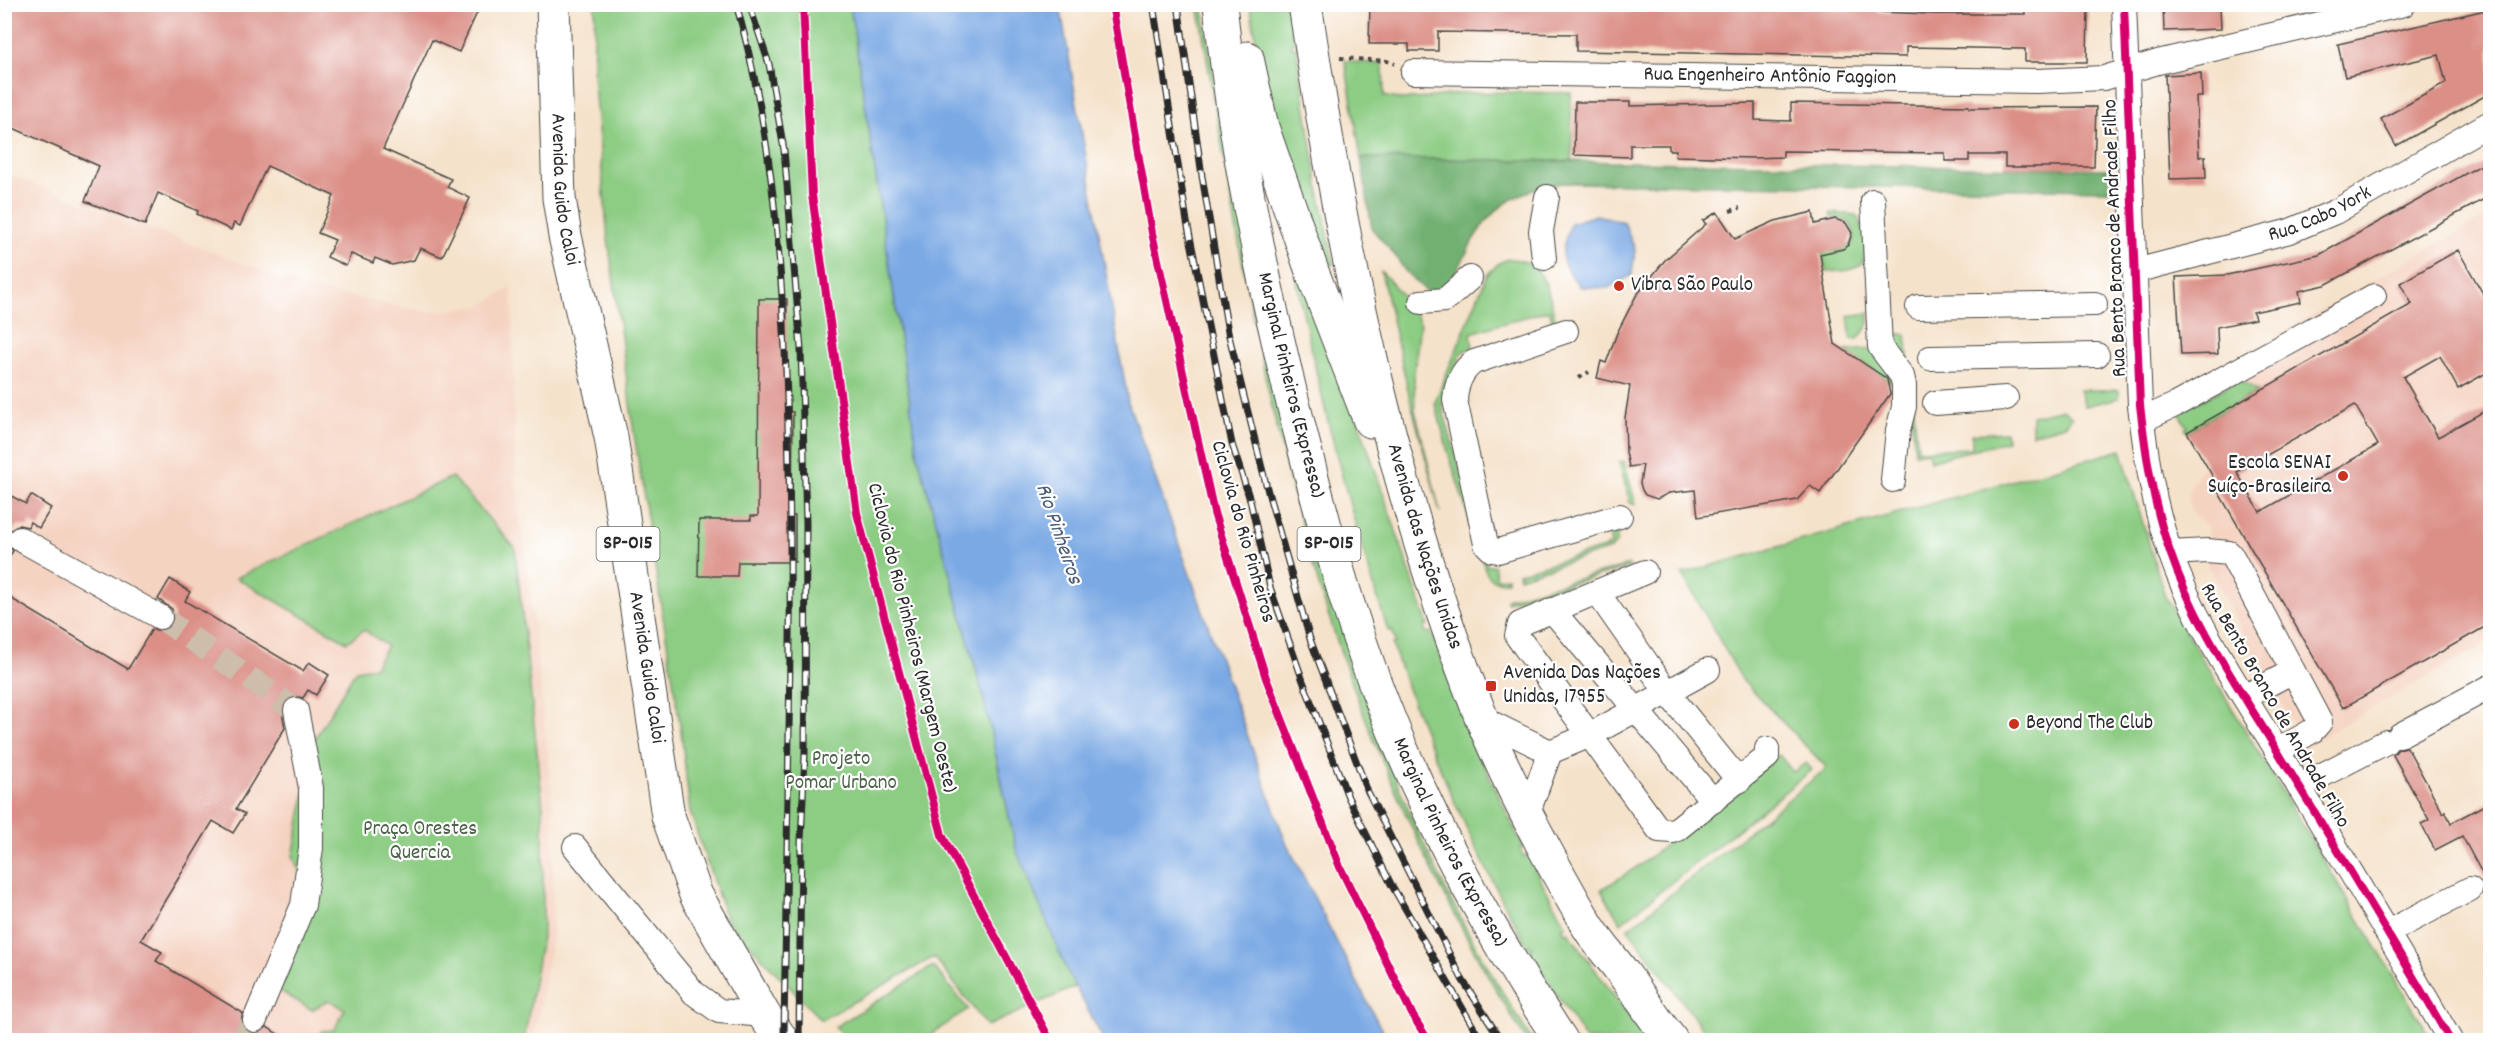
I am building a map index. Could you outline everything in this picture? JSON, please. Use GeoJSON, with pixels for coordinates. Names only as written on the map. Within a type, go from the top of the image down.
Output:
{"type":"FeatureCollection","features":[{"type":"Feature","properties":{"kind":"highway","name":"Marginal Pinheiros (Expressa)"},"geometry":{"type":"LineString","coordinates":[[1220,4],[1238,136],[1268,299],[1332,555],[1369,668],[1398,740],[1446,847],[1510,963],[1561,1041]]}},
{"type":"Feature","properties":{"kind":"highway"},"geometry":{"type":"LineString","coordinates":[[1235,4],[1262,127],[1313,274],[1359,395],[1416,530]]}},
{"type":"Feature","properties":{"kind":"highway","name":"Avenida das Nações Unidas"},"geometry":{"type":"LineString","coordinates":[[1305,4],[1347,253],[1372,361],[1416,530],[1482,719],[1527,815],[1588,926],[1671,1041]]}},
{"type":"Feature","properties":{"kind":"highway","name":"Avenida Guido Caloi"},"geometry":{"type":"LineString","coordinates":[[554,10],[560,198],[564,236],[611,437],[668,816],[696,895],[773,1028]]}},
{"type":"Feature","properties":{"kind":"street","name":"Rua Bento Branco de Andrade Filho"},"geometry":{"type":"LineString","coordinates":[[2124,4],[2142,420],[2155,504],[2170,553],[2183,586],[2244,697],[2388,932],[2450,1041]]}},
{"type":"Feature","properties":{"kind":"street","name":"Rua Engenheiro Antônio Faggion"},"geometry":{"type":"LineString","coordinates":[[1413,72],[2037,81],[2104,78],[2158,62],[2404,4]]}},
{"type":"Feature","properties":{"kind":"street","name":"Rua Cabo York"},"geometry":{"type":"LineString","coordinates":[[2135,271],[2290,231],[2314,222],[2490,123]]}},
{"type":"Feature","properties":{"kind":"street"},"geometry":{"type":"LineString","coordinates":[[1544,258],[1541,231],[1547,197]]}},
{"type":"Feature","properties":{"kind":"street"},"geometry":{"type":"LineString","coordinates":[[1873,201],[1880,347],[1902,376],[1904,386],[1904,407],[1898,429],[1893,480]]}},
{"type":"Feature","properties":{"kind":"street"},"geometry":{"type":"LineString","coordinates":[[1420,302],[1445,300],[1470,278]]}},
{"type":"Feature","properties":{"kind":"street"},"geometry":{"type":"LineString","coordinates":[[2142,420],[2175,405],[2374,296]]}},
{"type":"Feature","properties":{"kind":"street"},"geometry":{"type":"LineString","coordinates":[[1918,307],[2095,304]]}},
{"type":"Feature","properties":{"kind":"street"},"geometry":{"type":"LineString","coordinates":[[1566,331],[1474,362],[1465,370],[1456,388],[1455,400],[1486,544],[1492,550],[1498,551],[1620,516]]}},
{"type":"Feature","properties":{"kind":"street"},"geometry":{"type":"LineString","coordinates":[[1930,358],[2097,355]]}},
{"type":"Feature","properties":{"kind":"street"},"geometry":{"type":"LineString","coordinates":[[1935,403],[2006,398]]}},
{"type":"Feature","properties":{"kind":"street"},"geometry":{"type":"LineString","coordinates":[[20,539],[160,617]]}},
{"type":"Feature","properties":{"kind":"street"},"geometry":{"type":"LineString","coordinates":[[2170,553],[2207,551],[2229,554],[2293,671],[2320,722],[2312,731],[2277,751]]}},
{"type":"Feature","properties":{"kind":"street"},"geometry":{"type":"LineString","coordinates":[[1644,572],[1520,624],[1517,636],[1659,830],[1673,831],[1767,757],[1767,749]]}},
{"type":"Feature","properties":{"kind":"street"},"geometry":{"type":"LineString","coordinates":[[1597,592],[1667,692],[1739,781]]}},
{"type":"Feature","properties":{"kind":"street"},"geometry":{"type":"LineString","coordinates":[[1552,610],[1713,801]]}},
{"type":"Feature","properties":{"kind":"street"},"geometry":{"type":"LineString","coordinates":[[1527,815],[1550,752],[1588,736],[1708,670]]}},
{"type":"Feature","properties":{"kind":"street"},"geometry":{"type":"LineString","coordinates":[[2244,697],[2293,671]]}},
{"type":"Feature","properties":{"kind":"street"},"geometry":{"type":"LineString","coordinates":[[2299,787],[2490,687]]}},
{"type":"Feature","properties":{"kind":"street"},"geometry":{"type":"LineString","coordinates":[[255,1020],[303,905],[311,848],[311,788],[297,710]]}},
{"type":"Feature","properties":{"kind":"street"},"geometry":{"type":"LineString","coordinates":[[1482,719],[1550,752]]}},
{"type":"Feature","properties":{"kind":"street"},"geometry":{"type":"LineString","coordinates":[[575,847],[694,993],[719,1011],[773,1028]]}},
{"type":"Feature","properties":{"kind":"street"},"geometry":{"type":"LineString","coordinates":[[2388,932],[2470,889]]}},
{"type":"Feature","properties":{"kind":"path"},"geometry":{"type":"LineString","coordinates":[[1313,57],[1388,61],[1413,72]]}},
{"type":"Feature","properties":{"kind":"path"},"geometry":{"type":"LineString","coordinates":[[1730,211],[1740,208]]}},
{"type":"Feature","properties":{"kind":"path"},"geometry":{"type":"LineString","coordinates":[[1579,378],[1589,372]]}},
{"type":"Feature","properties":{"kind":"shaded area"},"geometry":{"type":"Polygon","coordinates":[[[4,173],[307,288],[428,312],[480,306],[512,287],[515,478],[532,607],[553,805],[553,932],[534,1040],[5,1040],[4,173]]]}},
{"type":"Feature","properties":{"kind":"shaded area","name":"Escola SENAI Suíço-Brasileira"},"geometry":{"type":"Polygon","coordinates":[[[2490,214],[2490,641],[2306,746],[2262,670],[2206,562],[2208,527],[2193,514],[2188,501],[2190,487],[2205,464],[2185,429],[2187,427],[2171,396],[2490,214]]]}},
{"type":"Feature","properties":{"kind":"green space","name":"Projeto Pomar Urbano"},"geometry":{"type":"Polygon","coordinates":[[[595,5],[850,5],[918,456],[983,695],[1016,849],[1075,987],[987,1026],[934,957],[821,1020],[727,921],[690,812],[681,731],[634,434],[608,239],[593,74],[595,5]]]}},
{"type":"Feature","properties":{"kind":"green space"},"geometry":{"type":"Polygon","coordinates":[[[1198,5],[1202,5],[1217,91],[1353,665],[1392,770],[1430,858],[1471,938],[1532,1040],[1526,1040],[1445,896],[1398,797],[1338,644],[1291,487],[1272,407],[1239,247],[1198,5]]]}},
{"type":"Feature","properties":{"kind":"green space"},"geometry":{"type":"Polygon","coordinates":[[[1250,5],[1286,5],[1295,42],[1291,42],[1292,47],[1296,47],[1319,191],[1334,264],[1325,266],[1296,189],[1259,52],[1262,51],[1260,46],[1257,46],[1250,5]]]}},
{"type":"Feature","properties":{"kind":"green space"},"geometry":{"type":"Polygon","coordinates":[[[1345,61],[1383,64],[1384,96],[1393,98],[1414,99],[1481,92],[1571,93],[1572,161],[1361,158],[1345,61]]]}},
{"type":"Feature","properties":{"kind":"green space"},"geometry":{"type":"Polygon","coordinates":[[[1361,158],[2109,169],[2109,190],[1562,183],[1520,195],[1498,209],[1480,229],[1444,291],[1427,292],[1406,272],[1372,229],[1361,158]]]}},
{"type":"Feature","properties":{"kind":"green space"},"geometry":{"type":"Polygon","coordinates":[[[1831,213],[1856,215],[1859,220],[1866,247],[1863,260],[1857,267],[1826,272],[1822,249],[1838,251],[1845,249],[1853,242],[1854,236],[1848,221],[1831,217],[1831,213]]]}},
{"type":"Feature","properties":{"kind":"green space"},"geometry":{"type":"Polygon","coordinates":[[[1285,219],[1357,417],[1428,625],[1424,626],[1426,633],[1431,632],[1487,771],[1523,847],[1520,848],[1523,856],[1527,855],[1566,926],[1562,928],[1565,933],[1568,932],[1644,1037],[1640,1040],[1586,1040],[1535,961],[1529,950],[1532,948],[1530,945],[1527,946],[1507,910],[1436,761],[1392,644],[1396,643],[1392,630],[1388,631],[1357,529],[1329,427],[1305,323],[1285,219]]]}},
{"type":"Feature","properties":{"kind":"green space"},"geometry":{"type":"Polygon","coordinates":[[[1508,259],[1521,260],[1538,271],[1547,289],[1556,322],[1553,324],[1549,310],[1471,333],[1473,347],[1462,352],[1442,401],[1487,566],[1494,565],[1497,579],[1507,577],[1507,581],[1500,582],[1492,579],[1486,572],[1448,452],[1435,402],[1487,275],[1499,263],[1508,259]]]}},
{"type":"Feature","properties":{"kind":"green space"},"geometry":{"type":"Polygon","coordinates":[[[1381,271],[1413,308],[1420,323],[1414,374],[1415,410],[1440,512],[1411,403],[1381,271]]]}},
{"type":"Feature","properties":{"kind":"green space"},"geometry":{"type":"Polygon","coordinates":[[[1869,313],[1869,324],[1858,339],[1851,339],[1848,316],[1869,313]]]}},
{"type":"Feature","properties":{"kind":"green space"},"geometry":{"type":"Polygon","coordinates":[[[1883,334],[1906,334],[1918,450],[1972,448],[1972,434],[2006,432],[2007,441],[1930,461],[1928,451],[1915,453],[1908,387],[1883,334]]]}},
{"type":"Feature","properties":{"kind":"green space"},"geometry":{"type":"Polygon","coordinates":[[[1875,349],[1896,385],[1844,351],[1875,349]]]}},
{"type":"Feature","properties":{"kind":"green space"},"geometry":{"type":"Polygon","coordinates":[[[2239,380],[2258,391],[2187,432],[2185,429],[2187,427],[2179,412],[2239,380]]]}},
{"type":"Feature","properties":{"kind":"green space"},"geometry":{"type":"Polygon","coordinates":[[[2079,390],[2119,390],[2119,398],[2085,406],[2079,390]]]}},
{"type":"Feature","properties":{"kind":"green space"},"geometry":{"type":"Polygon","coordinates":[[[2063,409],[2072,417],[2065,425],[2032,434],[2032,416],[2063,409]]]}},
{"type":"Feature","properties":{"kind":"green space","name":"Beyond The Club"},"geometry":{"type":"Polygon","coordinates":[[[2121,450],[2165,597],[2432,1040],[1711,1040],[1628,929],[1827,768],[1743,681],[1682,574],[2121,450]]]}},
{"type":"Feature","properties":{"kind":"green space"},"geometry":{"type":"Polygon","coordinates":[[[1624,461],[1636,505],[1630,503],[1619,462],[1624,461]]]}},
{"type":"Feature","properties":{"kind":"green space","name":"Praça Orestes Quercia"},"geometry":{"type":"Polygon","coordinates":[[[452,477],[515,548],[543,807],[543,931],[524,1040],[316,1040],[322,1031],[334,1030],[345,1009],[329,1000],[312,1010],[273,987],[290,969],[280,948],[312,905],[293,856],[306,788],[303,758],[356,670],[374,667],[387,646],[364,630],[347,642],[236,578],[452,477]]]}},
{"type":"Feature","properties":{"kind":"green space"},"geometry":{"type":"Polygon","coordinates":[[[1617,526],[1617,542],[1611,549],[1519,577],[1518,573],[1607,547],[1611,544],[1608,528],[1617,526]]]}},
{"type":"Feature","properties":{"kind":"green space"},"geometry":{"type":"Polygon","coordinates":[[[1629,565],[1630,567],[1507,602],[1506,599],[1629,565]]]}},
{"type":"Feature","properties":{"kind":"green space"},"geometry":{"type":"Polygon","coordinates":[[[1779,755],[1793,772],[1806,763],[1812,770],[1621,923],[1601,890],[1640,865],[1779,755]]]}},
{"type":"Feature","properties":{"kind":"green space"},"geometry":{"type":"Polygon","coordinates":[[[933,966],[968,1009],[923,1040],[846,1040],[835,1027],[933,966]]]}},
{"type":"Feature","properties":{"kind":"water","name":"Rio Pinheiros"},"geometry":{"type":"Polygon","coordinates":[[[850,5],[1060,5],[1128,402],[1285,840],[1379,1025],[1390,1040],[1104,1040],[1069,975],[1016,849],[983,695],[918,456],[850,5]]]}},
{"type":"Feature","properties":{"kind":"water"},"geometry":{"type":"Polygon","coordinates":[[[1596,215],[1624,222],[1635,249],[1632,275],[1608,288],[1580,287],[1564,263],[1563,257],[1564,243],[1571,223],[1596,215]]]}},
{"type":"Feature","properties":{"kind":"building"},"geometry":{"type":"Polygon","coordinates":[[[4,4],[481,4],[459,52],[432,40],[383,149],[451,179],[447,187],[470,198],[442,257],[420,248],[414,260],[392,265],[375,258],[373,263],[351,254],[346,266],[327,257],[335,240],[318,233],[334,196],[267,166],[240,226],[234,223],[231,230],[197,214],[198,211],[158,193],[145,225],[85,201],[99,166],[4,124],[4,4]]]}},
{"type":"Feature","properties":{"kind":"building"},"geometry":{"type":"Polygon","coordinates":[[[1370,4],[1817,4],[1817,8],[1877,8],[1877,12],[2025,14],[2025,4],[2088,4],[2087,62],[2025,62],[2025,49],[1906,47],[1906,57],[1576,51],[1576,34],[1438,32],[1438,51],[1409,51],[1409,44],[1369,44],[1370,4]]]}},
{"type":"Feature","properties":{"kind":"building"},"geometry":{"type":"Polygon","coordinates":[[[2163,4],[2220,5],[2221,29],[2164,31],[2163,4]]]}},
{"type":"Feature","properties":{"kind":"building"},"geometry":{"type":"Polygon","coordinates":[[[2490,9],[2490,93],[2396,146],[2381,119],[2446,83],[2439,55],[2345,77],[2338,44],[2490,9]]]}},
{"type":"Feature","properties":{"kind":"building"},"geometry":{"type":"Polygon","coordinates":[[[2201,73],[2202,97],[2196,97],[2199,157],[2205,156],[2206,178],[2170,179],[2165,75],[2201,73]]]}},
{"type":"Feature","properties":{"kind":"building"},"geometry":{"type":"Polygon","coordinates":[[[1575,102],[1630,102],[1630,106],[1755,103],[1755,120],[1791,121],[1791,103],[1969,106],[1969,108],[2096,107],[2094,167],[2005,167],[2005,155],[1969,155],[1969,161],[1945,161],[1945,153],[1783,151],[1783,157],[1675,156],[1676,150],[1669,150],[1669,145],[1630,145],[1630,157],[1574,155],[1575,102]]]}},
{"type":"Feature","properties":{"kind":"building"},"geometry":{"type":"Polygon","coordinates":[[[2490,160],[2490,196],[2325,285],[2299,291],[2301,302],[2253,312],[2255,319],[2217,327],[2218,354],[2181,355],[2176,277],[2227,275],[2319,255],[2490,160]]]}},
{"type":"Feature","properties":{"kind":"building"},"geometry":{"type":"Polygon","coordinates":[[[1717,212],[1735,239],[1775,221],[1813,212],[1815,224],[1835,219],[1846,223],[1852,233],[1848,245],[1843,249],[1820,254],[1835,344],[1887,379],[1890,394],[1820,493],[1810,486],[1797,500],[1698,517],[1695,490],[1669,493],[1657,499],[1645,495],[1640,483],[1643,465],[1629,467],[1626,452],[1625,418],[1630,386],[1597,378],[1601,361],[1606,363],[1617,333],[1636,296],[1665,260],[1706,224],[1703,221],[1717,212]]]}},
{"type":"Feature","properties":{"kind":"building","name":"Escola SENAI Suíço-Brasileira"},"geometry":{"type":"Polygon","coordinates":[[[2458,250],[2490,306],[2490,371],[2458,389],[2440,356],[2403,377],[2438,437],[2490,408],[2490,624],[2343,708],[2219,493],[2221,491],[2187,432],[2412,304],[2400,283],[2458,250]],[[2355,405],[2237,472],[2260,512],[2378,445],[2355,405]]]}},
{"type":"Feature","properties":{"kind":"building"},"geometry":{"type":"Polygon","coordinates":[[[759,299],[787,299],[786,412],[793,412],[792,516],[795,516],[795,562],[738,562],[737,576],[698,576],[699,520],[751,520],[751,516],[758,516],[759,299]]]}},
{"type":"Feature","properties":{"kind":"building"},"geometry":{"type":"Polygon","coordinates":[[[4,492],[26,504],[31,495],[51,508],[39,528],[30,522],[28,527],[19,525],[8,532],[6,540],[13,551],[4,565],[4,492]]]}},
{"type":"Feature","properties":{"kind":"building"},"geometry":{"type":"Polygon","coordinates":[[[170,579],[190,592],[185,601],[303,671],[309,662],[329,675],[316,695],[308,690],[303,698],[294,696],[286,700],[282,712],[285,728],[236,809],[245,814],[233,833],[213,821],[141,940],[162,952],[156,961],[243,1013],[241,1022],[249,1033],[257,1034],[267,1027],[288,1041],[4,1041],[4,594],[128,669],[152,629],[161,631],[168,629],[173,623],[172,609],[158,599],[170,579]]]}},
{"type":"Feature","properties":{"kind":"building"},"geometry":{"type":"Polygon","coordinates":[[[2407,747],[2443,813],[2445,811],[2451,823],[2490,802],[2490,888],[2462,836],[2435,850],[2421,824],[2429,820],[2393,755],[2398,749],[2407,747]]]}},
{"type":"Feature","properties":{"kind":"tunnel"},"geometry":{"type":"LineString","coordinates":[[160,617],[296,710]]}},
{"type":"Feature","properties":{"kind":"tunnel"},"geometry":{"type":"LineString","coordinates":[[242,1040],[255,1020]]}},
{"type":"Feature","properties":{"kind":"railway"},"geometry":{"type":"LineString","coordinates":[[736,4],[760,107],[769,161],[784,323],[790,505],[784,1040]]}},
{"type":"Feature","properties":{"kind":"railway"},"geometry":{"type":"LineString","coordinates":[[749,4],[769,64],[784,150],[801,349],[806,524],[805,754],[801,842],[799,1040]]}},
{"type":"Feature","properties":{"kind":"railway"},"geometry":{"type":"LineString","coordinates":[[1153,4],[1187,222],[1232,444],[1250,500],[1270,587],[1348,797],[1391,884],[1481,1040]]}},
{"type":"Feature","properties":{"kind":"railway"},"geometry":{"type":"LineString","coordinates":[[1178,4],[1202,176],[1228,332],[1268,492],[1310,639],[1368,792],[1462,979],[1501,1040]]}},
{"type":"Feature","properties":{"kind":"cycle path","name":"Ciclovia do Rio Pinheiros (Margem Oeste)"},"geometry":{"type":"LineString","coordinates":[[803,4],[812,195],[857,513],[942,835],[1050,1040]]}},
{"type":"Feature","properties":{"kind":"cycle path","name":"Ciclovia do Rio Pinheiros"},"geometry":{"type":"LineString","coordinates":[[1112,4],[1152,233],[1214,513],[1266,678],[1340,867],[1413,1016],[1428,1040]]}},
{"type":"Feature","properties":{"kind":"cycle path"},"geometry":{"type":"LineString","coordinates":[[2124,4],[2140,405],[2151,480],[2164,534],[2180,578],[2218,655],[2450,1040]]}},
{"type":"Feature","properties":{"kind":"place","name":"Vibra São Paulo"},"geometry":{"type":"Point","coordinates":[1619,286]}},
{"type":"Feature","properties":{"kind":"place","name":"Escola SENAI Suíço-Brasileira"},"geometry":{"type":"Point","coordinates":[2343,476]}},
{"type":"Feature","properties":{"kind":"place","name":"Avenida Das Nações Unidas, 17955"},"geometry":{"type":"Point","coordinates":[1491,686]}},
{"type":"Feature","properties":{"kind":"place","name":"Beyond The Club"},"geometry":{"type":"Point","coordinates":[2014,724]}}]}
